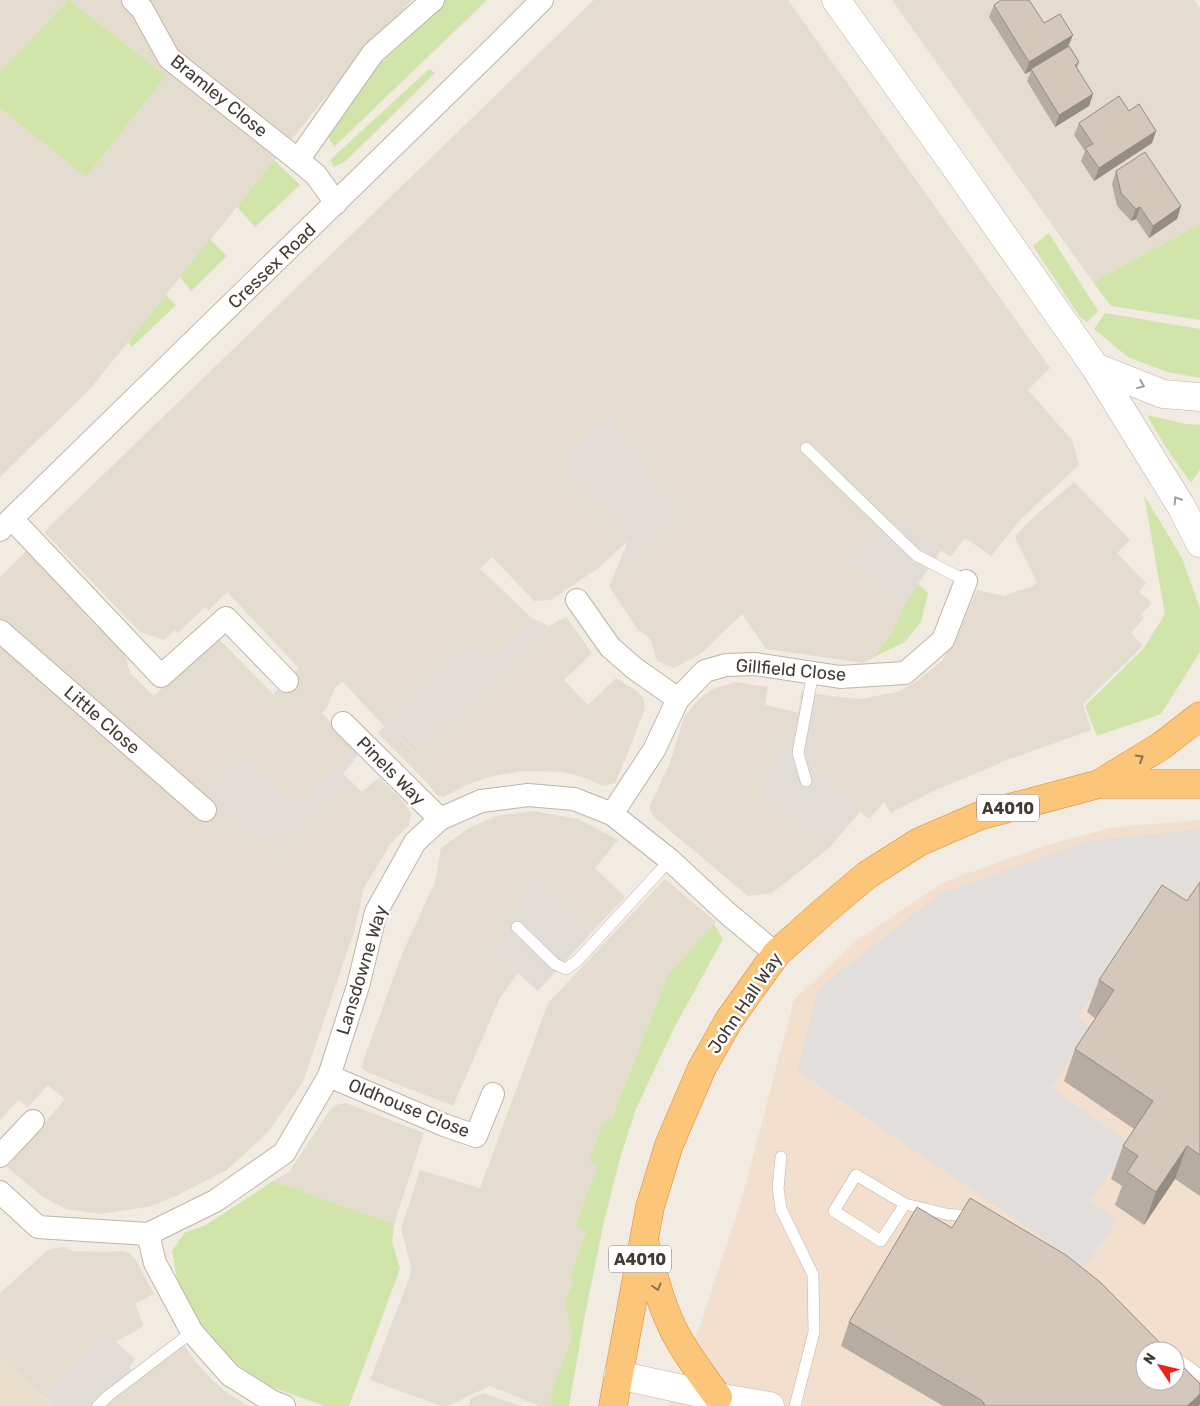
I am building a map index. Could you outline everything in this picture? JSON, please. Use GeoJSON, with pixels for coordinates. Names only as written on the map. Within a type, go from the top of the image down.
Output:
{"type":"FeatureCollection","features":[{"type":"Feature","properties":{"kind":"highway","name":"John Hall Way"},"geometry":{"type":"LineString","coordinates":[[1099,784],[1161,746],[1200,716]]}},
{"type":"Feature","properties":{"kind":"highway","name":"John Hall Way"},"geometry":{"type":"LineString","coordinates":[[613,1406],[650,1207],[669,1145],[702,1068],[729,1020],[776,954],[867,876],[920,842],[979,816],[1099,784],[1200,784]]}},
{"type":"Feature","properties":{"kind":"highway"},"geometry":{"type":"LineString","coordinates":[[644,1240],[661,1302],[686,1352],[720,1401]]}},
{"type":"Feature","properties":{"kind":"street","name":"Bramley Close"},"geometry":{"type":"LineString","coordinates":[[133,0],[142,9],[169,58],[316,175],[336,203]]}},
{"type":"Feature","properties":{"kind":"street"},"geometry":{"type":"LineString","coordinates":[[298,160],[373,53],[433,0]]}},
{"type":"Feature","properties":{"kind":"street","name":"Cressex Road"},"geometry":{"type":"LineString","coordinates":[[6,524],[542,0]]}},
{"type":"Feature","properties":{"kind":"street"},"geometry":{"type":"LineString","coordinates":[[836,0],[1096,367],[1181,506],[1200,543]]}},
{"type":"Feature","properties":{"kind":"street"},"geometry":{"type":"LineString","coordinates":[[1096,367],[1163,394],[1200,397]]}},
{"type":"Feature","properties":{"kind":"street"},"geometry":{"type":"LineString","coordinates":[[6,524],[161,676],[226,618],[286,681]]}},
{"type":"Feature","properties":{"kind":"street","name":"Gillfield Close"},"geometry":{"type":"LineString","coordinates":[[612,814],[654,750],[678,699],[705,671],[726,665],[755,664],[840,677],[905,673],[943,640],[966,581]]}},
{"type":"Feature","properties":{"kind":"street"},"geometry":{"type":"LineString","coordinates":[[577,600],[610,646],[634,668],[678,699]]}},
{"type":"Feature","properties":{"kind":"street","name":"Little Close"},"geometry":{"type":"LineString","coordinates":[[0,631],[205,810]]}},
{"type":"Feature","properties":{"kind":"street","name":"Pinels Way"},"geometry":{"type":"LineString","coordinates":[[343,723],[440,819]]}},
{"type":"Feature","properties":{"kind":"street","name":"Lansdowne Way"},"geometry":{"type":"LineString","coordinates":[[0,1192],[38,1227],[148,1234],[215,1201],[284,1153],[329,1076],[358,986],[376,912],[415,842],[440,819],[481,801],[528,795],[574,799],[612,814],[670,860],[726,912],[776,954]]}},
{"type":"Feature","properties":{"kind":"street","name":"Oldhouse Close"},"geometry":{"type":"LineString","coordinates":[[329,1076],[476,1136],[493,1094]]}},
{"type":"Feature","properties":{"kind":"street"},"geometry":{"type":"LineString","coordinates":[[0,1156],[33,1121]]}},
{"type":"Feature","properties":{"kind":"street"},"geometry":{"type":"LineString","coordinates":[[148,1234],[155,1263],[192,1332],[230,1375],[273,1402],[284,1406]]}},
{"type":"Feature","properties":{"kind":"street"},"geometry":{"type":"LineString","coordinates":[[618,1375],[720,1401],[770,1406]]}},
{"type":"Feature","properties":{"kind":"lane"},"geometry":{"type":"LineString","coordinates":[[806,448],[916,555],[966,581]]}},
{"type":"Feature","properties":{"kind":"lane"},"geometry":{"type":"LineString","coordinates":[[806,781],[798,753],[813,673]]}},
{"type":"Feature","properties":{"kind":"lane"},"geometry":{"type":"LineString","coordinates":[[516,927],[555,964],[566,969],[577,961],[670,860]]}},
{"type":"Feature","properties":{"kind":"lane"},"geometry":{"type":"LineString","coordinates":[[781,1158],[778,1188],[781,1209],[813,1275],[814,1332],[795,1406]]}},
{"type":"Feature","properties":{"kind":"lane"},"geometry":{"type":"LineString","coordinates":[[906,1204],[881,1241],[834,1211],[856,1175],[906,1204],[946,1214],[967,1216],[984,1226]]}},
{"type":"Feature","properties":{"kind":"lane"},"geometry":{"type":"LineString","coordinates":[[98,1406],[108,1396],[192,1332]]}},
{"type":"Feature","properties":{"kind":"lane"},"geometry":{"type":"LineString","coordinates":[[1185,1364],[1200,1375]]}},
{"type":"Feature","properties":{"kind":"shaded area"},"geometry":{"type":"Polygon","coordinates":[[[0,0],[68,0],[0,72],[0,0]]]}},
{"type":"Feature","properties":{"kind":"shaded area"},"geometry":{"type":"Polygon","coordinates":[[[70,0],[412,0],[382,33],[379,31],[90,389],[0,477],[0,108],[86,177],[166,76],[70,0]]]}},
{"type":"Feature","properties":{"kind":"shaded area"},"geometry":{"type":"Polygon","coordinates":[[[594,0],[788,0],[1050,368],[1028,390],[1072,440],[1079,465],[1021,519],[991,556],[965,538],[950,557],[896,516],[849,561],[905,603],[894,630],[874,657],[864,663],[766,649],[742,614],[702,653],[674,668],[657,661],[651,641],[638,630],[609,586],[615,573],[677,515],[607,416],[572,479],[598,502],[628,541],[597,569],[551,600],[534,601],[492,557],[480,569],[533,619],[491,659],[472,641],[385,727],[342,681],[335,688],[326,709],[322,713],[354,749],[303,803],[289,800],[245,759],[290,832],[295,834],[342,788],[355,785],[362,792],[379,778],[403,801],[411,814],[408,826],[391,843],[364,888],[353,935],[303,1082],[268,1132],[227,1170],[152,1206],[101,1214],[66,1209],[43,1197],[7,1167],[65,1099],[48,1085],[28,1107],[18,1100],[0,1120],[0,577],[28,549],[86,612],[85,615],[124,652],[130,673],[154,696],[215,635],[273,694],[299,668],[227,592],[209,610],[205,607],[178,633],[175,630],[164,640],[140,632],[44,532],[594,0]]]}},
{"type":"Feature","properties":{"kind":"shaded area"},"geometry":{"type":"Polygon","coordinates":[[[892,0],[1194,0],[1200,8],[1200,224],[1093,282],[892,0]]]}},
{"type":"Feature","properties":{"kind":"shaded area"},"geometry":{"type":"Polygon","coordinates":[[[608,416],[677,515],[615,573],[628,541],[598,502],[594,502],[572,479],[574,477],[560,460],[608,416]]]}},
{"type":"Feature","properties":{"kind":"shaded area"},"geometry":{"type":"Polygon","coordinates":[[[1074,482],[1130,540],[1117,553],[1146,583],[1139,592],[1152,603],[1141,614],[1144,618],[1131,633],[1143,646],[1083,704],[1091,730],[1005,761],[929,793],[891,813],[884,802],[869,819],[814,770],[808,748],[816,715],[831,696],[860,699],[897,692],[916,682],[943,660],[955,640],[977,590],[1004,596],[1037,583],[1015,537],[1026,524],[1074,482]]]}},
{"type":"Feature","properties":{"kind":"shaded area"},"geometry":{"type":"Polygon","coordinates":[[[896,516],[941,551],[905,603],[849,561],[896,516]]]}},
{"type":"Feature","properties":{"kind":"shaded area"},"geometry":{"type":"Polygon","coordinates":[[[566,617],[592,653],[564,680],[588,705],[616,678],[637,691],[643,698],[645,708],[615,783],[602,786],[588,779],[563,772],[524,771],[493,776],[469,784],[443,797],[437,795],[391,746],[399,738],[415,753],[477,697],[498,674],[549,626],[566,617]]]}},
{"type":"Feature","properties":{"kind":"shaded area"},"geometry":{"type":"Polygon","coordinates":[[[533,619],[549,626],[498,674],[477,697],[416,753],[400,738],[391,746],[378,733],[472,641],[491,659],[533,619]]]}},
{"type":"Feature","properties":{"kind":"shaded area"},"geometry":{"type":"Polygon","coordinates":[[[735,682],[768,687],[765,705],[799,713],[796,730],[762,779],[761,791],[829,848],[772,893],[748,896],[656,819],[650,811],[650,805],[670,763],[684,717],[699,699],[713,689],[735,682]]]}},
{"type":"Feature","properties":{"kind":"shaded area"},"geometry":{"type":"Polygon","coordinates":[[[801,692],[831,696],[816,715],[808,748],[814,770],[861,811],[829,848],[761,791],[762,779],[796,730],[801,692]]]}},
{"type":"Feature","properties":{"kind":"shaded area"},"geometry":{"type":"Polygon","coordinates":[[[354,749],[358,755],[343,774],[355,785],[342,788],[295,834],[289,832],[275,851],[206,795],[245,758],[289,800],[303,803],[354,749]]]}},
{"type":"Feature","properties":{"kind":"shaded area"},"geometry":{"type":"Polygon","coordinates":[[[533,811],[578,819],[618,840],[595,868],[625,897],[591,933],[533,878],[516,897],[525,907],[505,928],[509,932],[494,951],[518,973],[500,998],[453,1106],[367,1072],[361,1067],[402,954],[435,882],[441,848],[469,828],[496,816],[533,811]]]}},
{"type":"Feature","properties":{"kind":"shaded area"},"geometry":{"type":"Polygon","coordinates":[[[1200,821],[1200,1406],[669,1406],[701,1323],[743,1195],[794,1000],[856,941],[944,882],[1044,846],[1110,828],[1200,821]]]}},
{"type":"Feature","properties":{"kind":"shaded area"},"geometry":{"type":"Polygon","coordinates":[[[1200,829],[1200,916],[1150,911],[1077,1018],[1092,1028],[1051,1088],[1130,1143],[1090,1201],[1117,1220],[1085,1267],[798,1071],[818,989],[939,894],[1088,841],[1200,829]]]}},
{"type":"Feature","properties":{"kind":"shaded area"},"geometry":{"type":"Polygon","coordinates":[[[533,878],[591,933],[538,991],[493,951],[509,932],[505,928],[525,907],[516,897],[533,878]]]}},
{"type":"Feature","properties":{"kind":"shaded area"},"geometry":{"type":"Polygon","coordinates":[[[665,879],[716,922],[668,975],[612,1118],[602,1124],[589,1161],[599,1166],[575,1225],[586,1230],[570,1277],[574,1280],[565,1300],[572,1336],[550,1396],[553,1398],[550,1406],[539,1406],[490,1386],[447,1406],[441,1406],[370,1380],[410,1276],[411,1267],[401,1228],[420,1170],[480,1188],[548,1003],[665,879]]]}},
{"type":"Feature","properties":{"kind":"shaded area"},"geometry":{"type":"Polygon","coordinates":[[[346,1103],[424,1133],[394,1224],[273,1181],[289,1172],[330,1110],[336,1105],[346,1103]]]}},
{"type":"Feature","properties":{"kind":"shaded area"},"geometry":{"type":"Polygon","coordinates":[[[62,1247],[73,1251],[122,1251],[129,1253],[136,1260],[154,1294],[135,1304],[144,1326],[116,1342],[108,1332],[45,1398],[0,1356],[0,1293],[48,1250],[62,1247]]]}},
{"type":"Feature","properties":{"kind":"shaded area"},"geometry":{"type":"Polygon","coordinates":[[[108,1332],[135,1359],[129,1367],[140,1379],[113,1406],[55,1406],[44,1396],[108,1332]]]}},
{"type":"Feature","properties":{"kind":"shaded area"},"geometry":{"type":"Polygon","coordinates":[[[184,1345],[194,1360],[212,1380],[248,1406],[113,1406],[161,1360],[184,1345]]]}},
{"type":"Feature","properties":{"kind":"shaded area"},"geometry":{"type":"Polygon","coordinates":[[[0,1356],[45,1398],[55,1406],[0,1406],[0,1356]]]}},
{"type":"Feature","properties":{"kind":"shaded area"},"geometry":{"type":"Polygon","coordinates":[[[483,1393],[521,1406],[468,1406],[471,1398],[483,1393]]]}},
{"type":"Feature","properties":{"kind":"green space"},"geometry":{"type":"Polygon","coordinates":[[[68,0],[166,76],[86,177],[0,108],[0,72],[68,0]]]}},
{"type":"Feature","properties":{"kind":"green space"},"geometry":{"type":"Polygon","coordinates":[[[446,0],[487,0],[334,147],[328,136],[380,64],[446,0]]]}},
{"type":"Feature","properties":{"kind":"green space"},"geometry":{"type":"Polygon","coordinates":[[[429,69],[435,73],[346,161],[334,167],[330,160],[429,69]]]}},
{"type":"Feature","properties":{"kind":"green space"},"geometry":{"type":"Polygon","coordinates":[[[274,160],[300,185],[255,227],[237,207],[274,160]]]}},
{"type":"Feature","properties":{"kind":"green space"},"geometry":{"type":"Polygon","coordinates":[[[1200,224],[1200,320],[1111,306],[1093,282],[1200,224]]]}},
{"type":"Feature","properties":{"kind":"green space"},"geometry":{"type":"Polygon","coordinates":[[[1049,233],[1098,311],[1087,322],[1080,317],[1033,246],[1049,233]]]}},
{"type":"Feature","properties":{"kind":"green space"},"geometry":{"type":"Polygon","coordinates":[[[210,239],[227,256],[191,291],[180,277],[210,239]]]}},
{"type":"Feature","properties":{"kind":"green space"},"geometry":{"type":"Polygon","coordinates":[[[166,295],[176,305],[132,347],[128,342],[166,295]]]}},
{"type":"Feature","properties":{"kind":"green space"},"geometry":{"type":"Polygon","coordinates":[[[1105,313],[1200,329],[1200,378],[1167,372],[1128,357],[1094,329],[1105,313]]]}},
{"type":"Feature","properties":{"kind":"green space"},"geometry":{"type":"Polygon","coordinates":[[[1147,415],[1186,424],[1200,425],[1200,469],[1191,483],[1165,446],[1147,415]]]}},
{"type":"Feature","properties":{"kind":"green space"},"geometry":{"type":"Polygon","coordinates":[[[1144,495],[1182,558],[1200,609],[1200,652],[1161,714],[1097,736],[1085,706],[1144,648],[1165,614],[1144,495]]]}},
{"type":"Feature","properties":{"kind":"green space"},"geometry":{"type":"Polygon","coordinates":[[[918,584],[928,593],[921,622],[905,642],[874,657],[894,630],[905,603],[918,584]]]}},
{"type":"Feature","properties":{"kind":"green space"},"geometry":{"type":"Polygon","coordinates":[[[714,924],[723,939],[673,1030],[636,1109],[620,1158],[603,1226],[569,1406],[550,1406],[553,1398],[550,1396],[572,1336],[565,1300],[574,1280],[570,1277],[586,1231],[575,1226],[598,1166],[589,1161],[602,1124],[612,1118],[668,975],[714,924]]]}},
{"type":"Feature","properties":{"kind":"green space"},"geometry":{"type":"Polygon","coordinates":[[[273,1181],[394,1224],[392,1241],[400,1269],[349,1406],[325,1406],[266,1385],[228,1358],[199,1323],[177,1279],[172,1251],[184,1233],[206,1225],[273,1181]]]}},
{"type":"Feature","properties":{"kind":"building"},"geometry":{"type":"Polygon","coordinates":[[[1001,0],[1029,0],[1044,23],[1060,14],[1073,35],[1029,62],[994,5],[1001,0]]]}},
{"type":"Feature","properties":{"kind":"building"},"geometry":{"type":"Polygon","coordinates":[[[1069,46],[1079,62],[1075,65],[1093,94],[1059,115],[1031,69],[1069,46]]]}},
{"type":"Feature","properties":{"kind":"building"},"geometry":{"type":"Polygon","coordinates":[[[1119,96],[1129,111],[1139,104],[1156,131],[1099,168],[1085,148],[1093,144],[1079,123],[1119,96]]]}},
{"type":"Feature","properties":{"kind":"building"},"geometry":{"type":"Polygon","coordinates":[[[1145,152],[1181,206],[1153,226],[1140,207],[1136,209],[1121,193],[1116,171],[1145,152]]]}},
{"type":"Feature","properties":{"kind":"building"},"geometry":{"type":"Polygon","coordinates":[[[1200,882],[1200,1155],[1187,1146],[1156,1192],[1127,1172],[1138,1156],[1123,1146],[1153,1101],[1075,1049],[1114,990],[1099,980],[1162,885],[1187,901],[1200,882]]]}},
{"type":"Feature","properties":{"kind":"building"},"geometry":{"type":"Polygon","coordinates":[[[970,1198],[1066,1255],[1100,1282],[1158,1341],[1135,1341],[1135,1391],[1185,1391],[1185,1368],[1200,1384],[1200,1394],[1187,1406],[984,1406],[981,1400],[849,1322],[917,1207],[952,1228],[970,1198]]]}}]}
